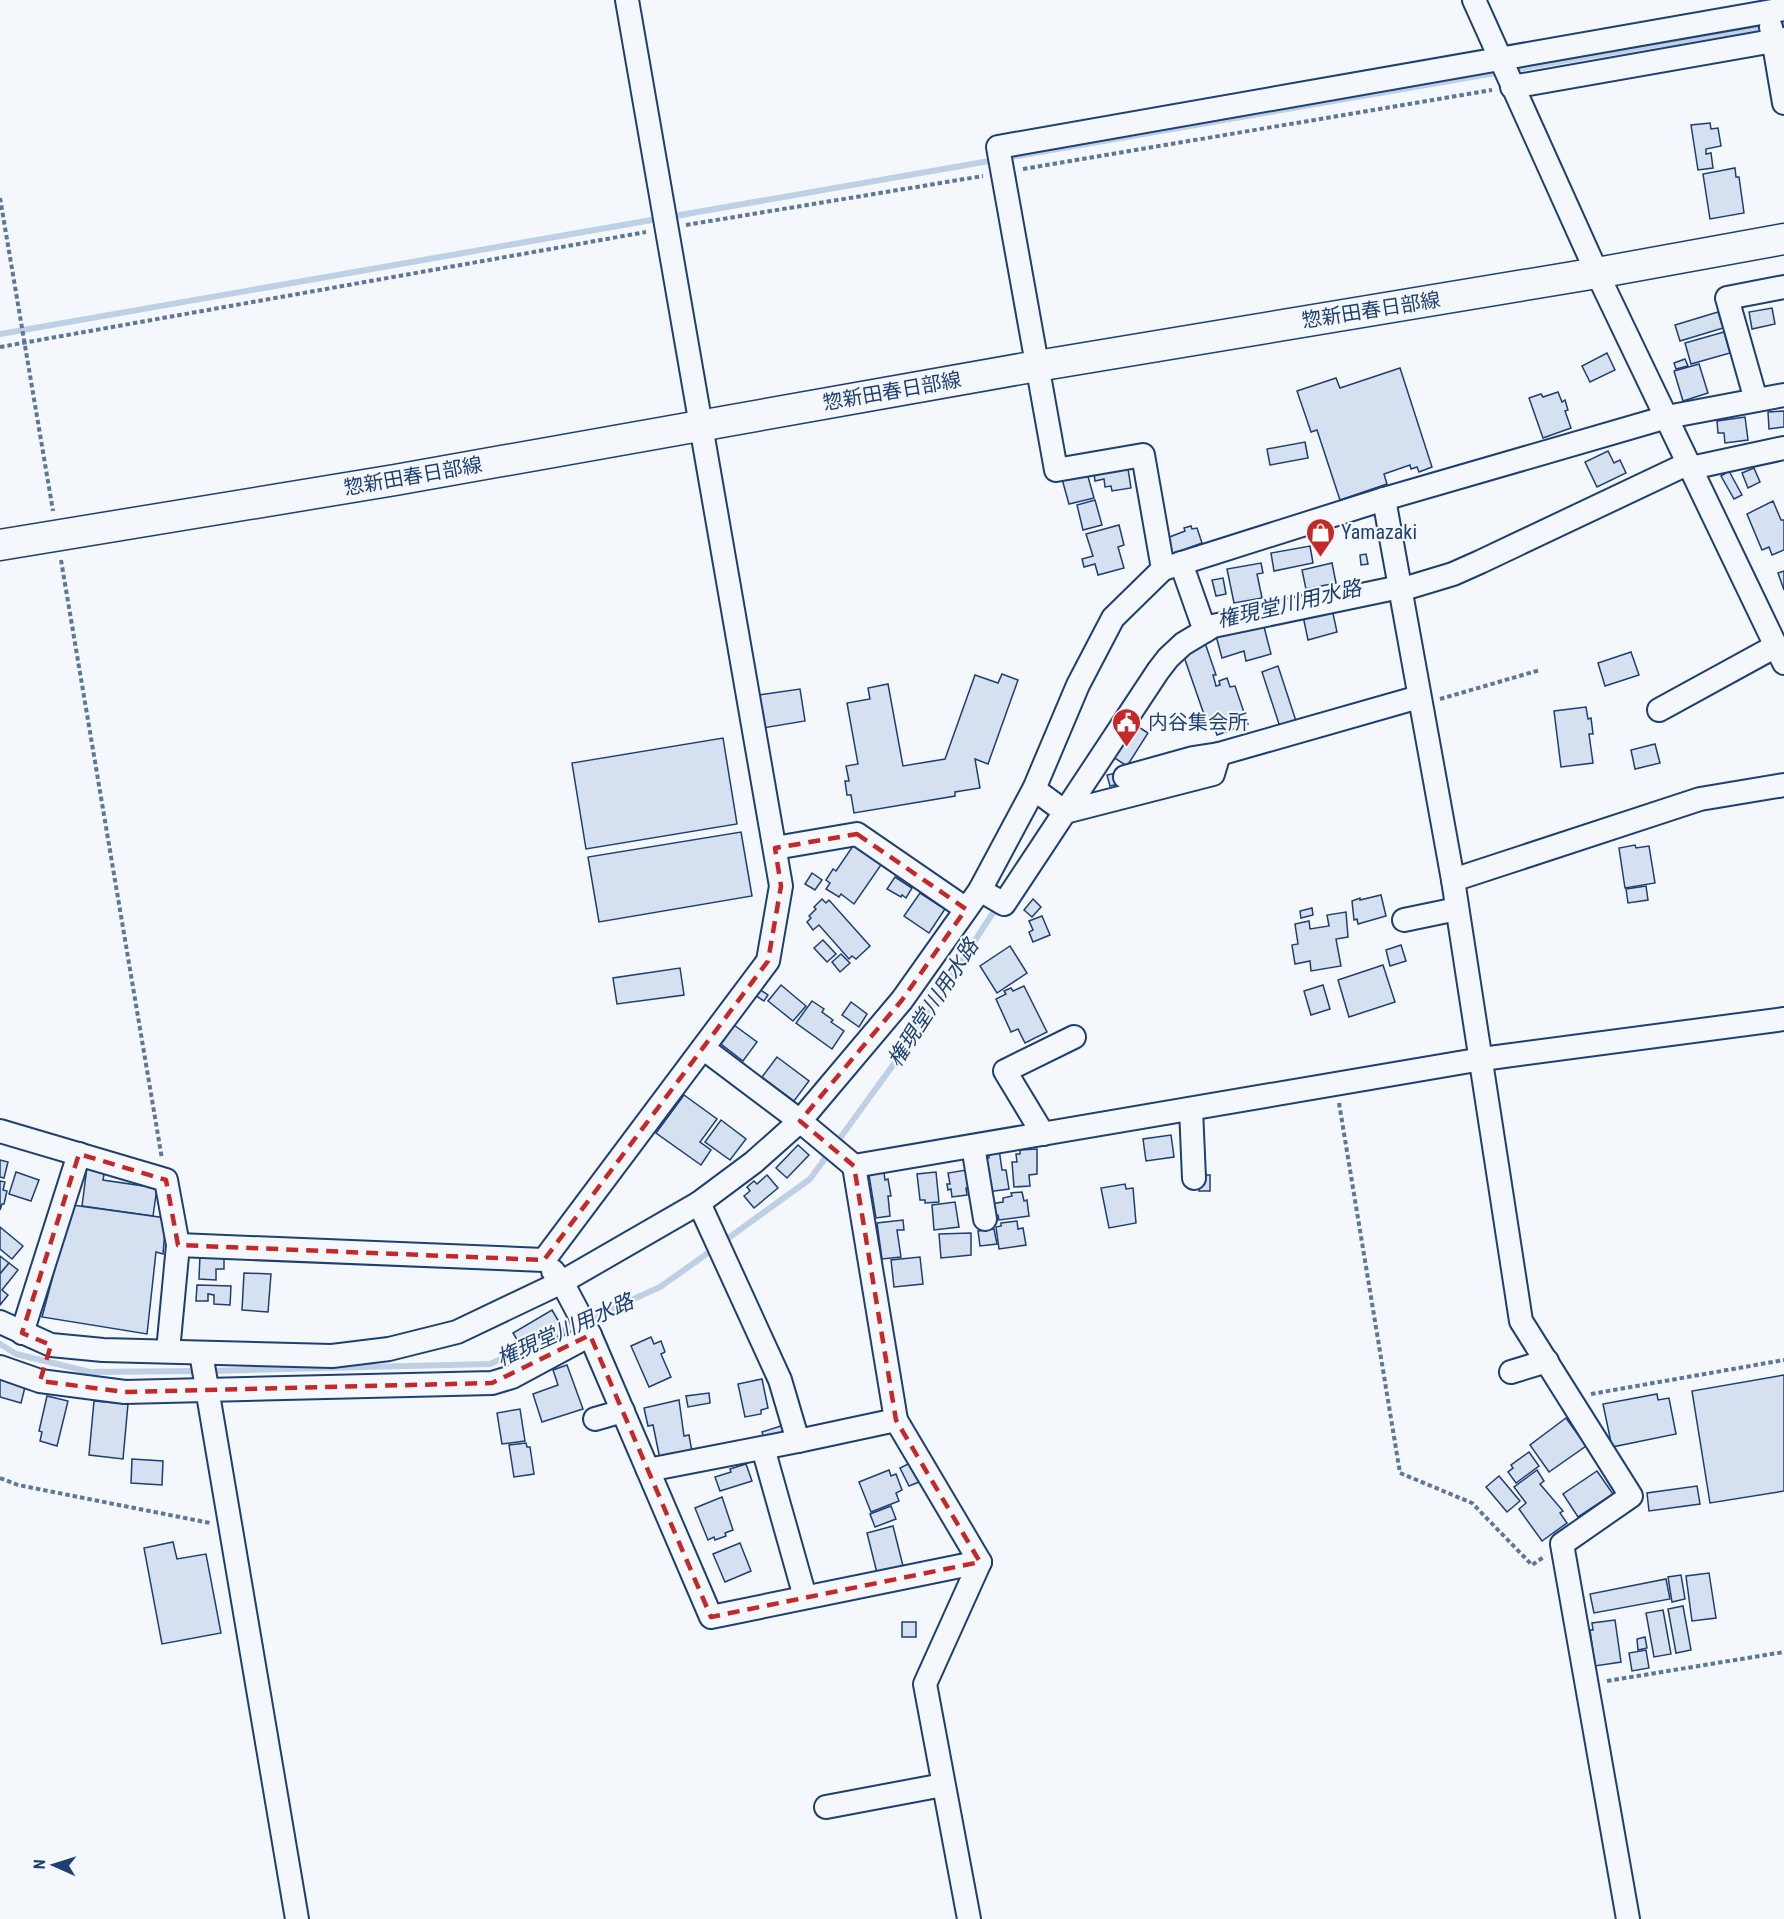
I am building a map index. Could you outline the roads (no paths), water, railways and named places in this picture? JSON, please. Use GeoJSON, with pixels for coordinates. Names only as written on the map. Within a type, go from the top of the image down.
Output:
{"type":"FeatureCollection","features":[{"type":"Feature","properties":{"kind":"main road","name":"惣新田春日部線"},"geometry":{"type":"LineString","coordinates":[[0,545],[395,480],[1037,366],[1598,273],[1784,239]]}},
{"type":"Feature","properties":{"kind":"street"},"geometry":{"type":"LineString","coordinates":[[544,1260],[768,961],[782,886],[627,0]]}},
{"type":"Feature","properties":{"kind":"street"},"geometry":{"type":"LineString","coordinates":[[1474,0],[1598,273],[1780,655],[1659,710]]}},
{"type":"Feature","properties":{"kind":"street"},"geometry":{"type":"LineString","coordinates":[[1205,631],[1172,566],[1143,455],[1056,471],[998,147],[1500,60],[1772,7],[1779,40],[1784,103]]}},
{"type":"Feature","properties":{"kind":"street"},"geometry":{"type":"LineString","coordinates":[[1512,87],[1779,40]]}},
{"type":"Feature","properties":{"kind":"street"},"geometry":{"type":"LineString","coordinates":[[1756,400],[1727,298],[1784,287]]}},
{"type":"Feature","properties":{"kind":"street"},"geometry":{"type":"LineString","coordinates":[[0,1322],[51,1345],[103,1350],[332,1356],[389,1349],[458,1332],[562,1282],[699,1203],[754,1162],[800,1121],[902,1000],[980,890],[1034,789],[1078,685],[1113,618],[1172,566],[1384,499],[1667,417],[1784,395]]}},
{"type":"Feature","properties":{"kind":"street"},"geometry":{"type":"LineString","coordinates":[[980,890],[1004,904],[1168,658],[1183,644],[1214,626],[1400,588],[1453,574],[1687,460],[1784,448]]}},
{"type":"Feature","properties":{"kind":"street"},"geometry":{"type":"LineString","coordinates":[[1384,499],[1453,880],[1521,1321],[1631,1496],[1562,1544],[1628,1919]]}},
{"type":"Feature","properties":{"kind":"street"},"geometry":{"type":"LineString","coordinates":[[1125,777],[1420,701]]}},
{"type":"Feature","properties":{"kind":"street"},"geometry":{"type":"LineString","coordinates":[[1065,812],[1213,774],[1219,754]]}},
{"type":"Feature","properties":{"kind":"street"},"geometry":{"type":"LineString","coordinates":[[1453,880],[1700,799],[1784,785]]}},
{"type":"Feature","properties":{"kind":"street"},"geometry":{"type":"LineString","coordinates":[[1034,789],[1065,812]]}},
{"type":"Feature","properties":{"kind":"street"},"geometry":{"type":"LineString","coordinates":[[775,848],[857,834],[966,909]]}},
{"type":"Feature","properties":{"kind":"street"},"geometry":{"type":"LineString","coordinates":[[1404,920],[1457,909]]}},
{"type":"Feature","properties":{"kind":"street"},"geometry":{"type":"LineString","coordinates":[[854,1166],[1482,1059],[1784,1019]]}},
{"type":"Feature","properties":{"kind":"street"},"geometry":{"type":"LineString","coordinates":[[1043,1134],[1005,1071],[1074,1037]]}},
{"type":"Feature","properties":{"kind":"street"},"geometry":{"type":"LineString","coordinates":[[703,1048],[800,1121],[854,1166],[896,1420],[980,1562]]}},
{"type":"Feature","properties":{"kind":"street"},"geometry":{"type":"LineString","coordinates":[[1191,1109],[1194,1178]]}},
{"type":"Feature","properties":{"kind":"street"},"geometry":{"type":"LineString","coordinates":[[0,1131],[165,1180],[178,1245],[168,1351]]}},
{"type":"Feature","properties":{"kind":"street"},"geometry":{"type":"LineString","coordinates":[[973,1146],[985,1219]]}},
{"type":"Feature","properties":{"kind":"street"},"geometry":{"type":"LineString","coordinates":[[22,1333],[79,1154]]}},
{"type":"Feature","properties":{"kind":"street"},"geometry":{"type":"LineString","coordinates":[[699,1203],[780,1380],[798,1441]]}},
{"type":"Feature","properties":{"kind":"street"},"geometry":{"type":"LineString","coordinates":[[178,1245],[544,1260],[562,1282],[590,1335],[711,1617],[980,1562]]}},
{"type":"Feature","properties":{"kind":"street"},"geometry":{"type":"LineString","coordinates":[[0,1367],[40,1381],[125,1392],[492,1383],[512,1377],[590,1335]]}},
{"type":"Feature","properties":{"kind":"street"},"geometry":{"type":"LineString","coordinates":[[40,1381],[51,1345]]}},
{"type":"Feature","properties":{"kind":"street"},"geometry":{"type":"LineString","coordinates":[[201,1353],[297,1919]]}},
{"type":"Feature","properties":{"kind":"street"},"geometry":{"type":"LineString","coordinates":[[1511,1372],[1547,1361]]}},
{"type":"Feature","properties":{"kind":"street"},"geometry":{"type":"LineString","coordinates":[[595,1419],[623,1412]]}},
{"type":"Feature","properties":{"kind":"street"},"geometry":{"type":"LineString","coordinates":[[648,1470],[896,1420]]}},
{"type":"Feature","properties":{"kind":"street"},"geometry":{"type":"LineString","coordinates":[[763,1448],[805,1598]]}},
{"type":"Feature","properties":{"kind":"street"},"geometry":{"type":"LineString","coordinates":[[969,1919],[925,1684],[980,1562]]}},
{"type":"Feature","properties":{"kind":"street"},"geometry":{"type":"LineString","coordinates":[[826,1807],[943,1785]]}},
{"type":"Feature","properties":{"kind":"waterway"},"geometry":{"type":"LineString","coordinates":[[1511,70],[1784,23]]}},
{"type":"Feature","properties":{"kind":"waterway"},"geometry":{"type":"LineString","coordinates":[[1005,158],[1501,72]]}},
{"type":"Feature","properties":{"kind":"waterway"},"geometry":{"type":"LineString","coordinates":[[0,334],[995,160]]}},
{"type":"Feature","properties":{"kind":"waterway","name":"権現堂川用水路"},"geometry":{"type":"LineString","coordinates":[[835,1145],[904,1050],[998,905]]}},
{"type":"Feature","properties":{"kind":"waterway","name":"権現堂川用水路"},"geometry":{"type":"LineString","coordinates":[[723,1242],[810,1179],[829,1153]]}},
{"type":"Feature","properties":{"kind":"waterway","name":"権現堂川用水路"},"geometry":{"type":"LineString","coordinates":[[559,1333],[660,1287],[715,1248]]}},
{"type":"Feature","properties":{"kind":"waterway","name":"権現堂川用水路"},"geometry":{"type":"LineString","coordinates":[[0,1344],[16,1354],[90,1372],[198,1371]]}},
{"type":"Feature","properties":{"kind":"waterway","name":"権現堂川用水路"},"geometry":{"type":"LineString","coordinates":[[208,1371],[490,1364],[527,1347]]}},
{"type":"Feature","properties":{"kind":"place","name":"Yamazaki"},"geometry":{"type":"Point","coordinates":[1320,558]}},
{"type":"Feature","properties":{"kind":"place","name":"内谷集会所"},"geometry":{"type":"Point","coordinates":[1127,748]}}]}
